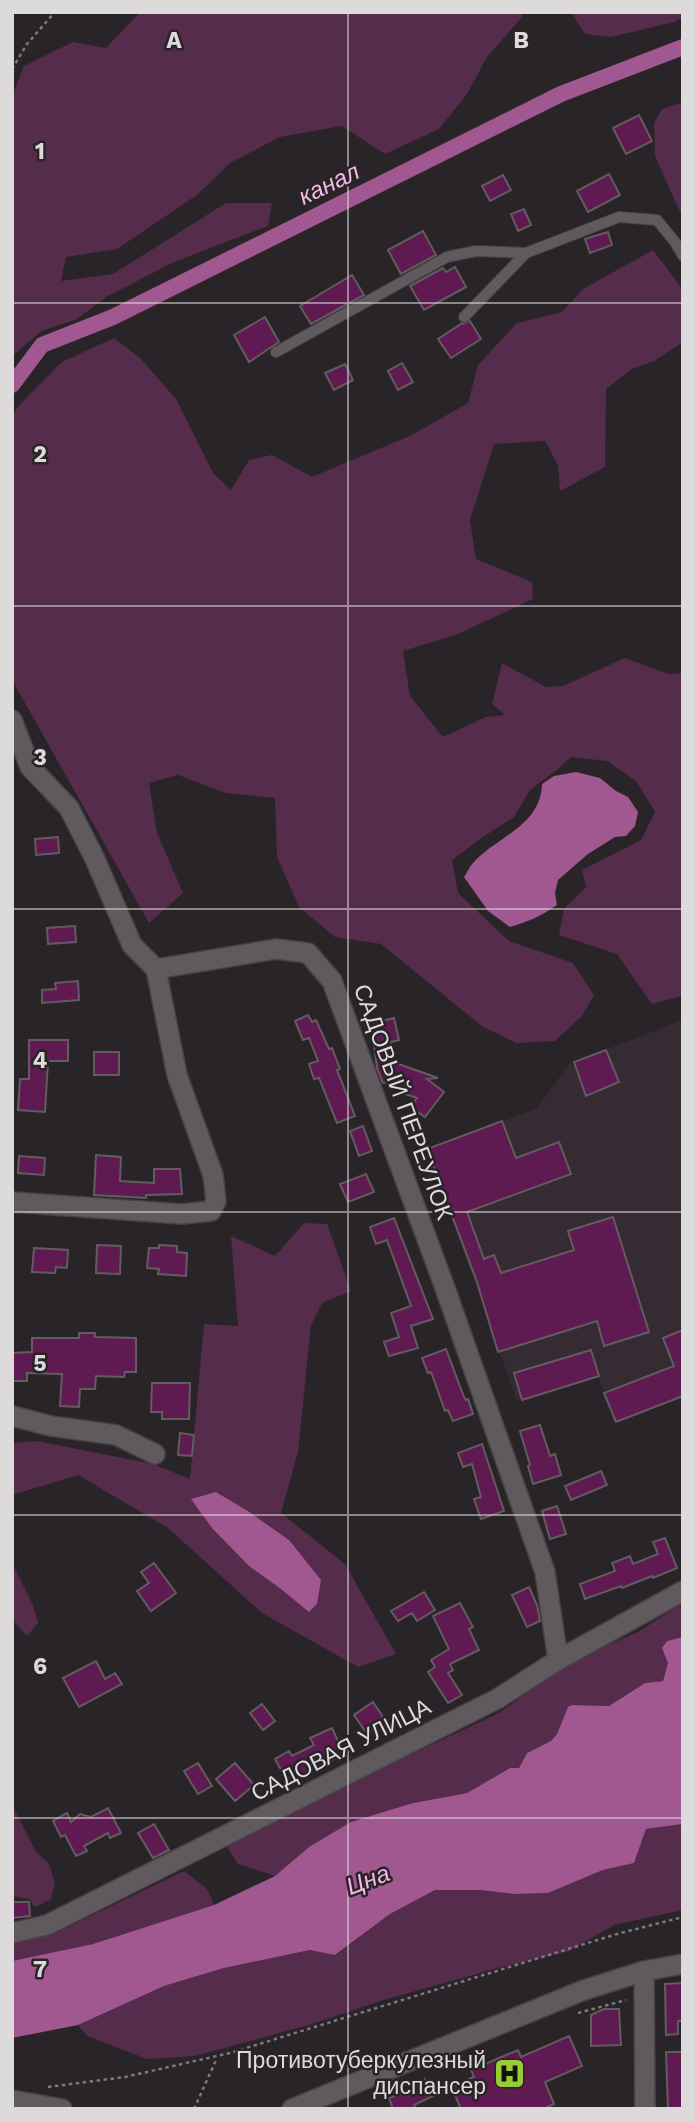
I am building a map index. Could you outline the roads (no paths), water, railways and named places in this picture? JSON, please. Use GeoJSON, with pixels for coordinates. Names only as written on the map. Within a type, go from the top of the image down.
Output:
{"type":"FeatureCollection","features":[{"type":"Feature","properties":{"kind":"street"},"geometry":{"type":"LineString","coordinates":[[12,720],[30,767],[69,808],[132,945],[156,969],[177,1075],[213,1175],[216,1201],[211,1211],[183,1214],[12,1202]]}},
{"type":"Feature","properties":{"kind":"street","name":"САДОВЫЙ ПЕРЕУЛОК"},"geometry":{"type":"LineString","coordinates":[[156,969],[276,949],[308,953],[332,981],[445,1288],[545,1572],[558,1660]]}},
{"type":"Feature","properties":{"kind":"street"},"geometry":{"type":"LineString","coordinates":[[12,1416],[51,1426],[116,1435],[155,1454]]}},
{"type":"Feature","properties":{"kind":"street","name":"САДОВАЯ УЛИЦА"},"geometry":{"type":"LineString","coordinates":[[12,1933],[47,1926],[497,1699],[558,1660],[683,1591]]}},
{"type":"Feature","properties":{"kind":"street"},"geometry":{"type":"LineString","coordinates":[[292,2109],[584,1990],[644,1971],[683,1964]]}},
{"type":"Feature","properties":{"kind":"street"},"geometry":{"type":"LineString","coordinates":[[644,1971],[645,2109]]}},
{"type":"Feature","properties":{"kind":"street"},"geometry":{"type":"LineString","coordinates":[[12,2100],[62,2109]]}},
{"type":"Feature","properties":{"kind":"lane"},"geometry":{"type":"LineString","coordinates":[[276,352],[447,257],[476,251],[526,253],[619,217],[657,220],[683,256]]}},
{"type":"Feature","properties":{"kind":"lane"},"geometry":{"type":"LineString","coordinates":[[464,317],[526,253]]}},
{"type":"Feature","properties":{"kind":"water"},"geometry":{"type":"Polygon","coordinates":[[[576,772],[600,778],[628,797],[638,812],[635,826],[626,836],[615,837],[588,854],[558,880],[555,893],[557,905],[535,918],[510,927],[488,911],[464,877],[483,854],[526,821],[540,798],[542,784],[554,776],[576,772]]]}},
{"type":"Feature","properties":{"kind":"water"},"geometry":{"type":"Polygon","coordinates":[[[216,1492],[289,1540],[321,1580],[317,1604],[309,1612],[249,1566],[212,1528],[191,1499],[216,1492]]]}},
{"type":"Feature","properties":{"kind":"water","name":"Цна"},"geometry":{"type":"Polygon","coordinates":[[[683,1637],[683,1824],[646,1829],[634,1863],[603,1870],[548,1893],[435,1890],[390,1914],[335,1955],[310,1950],[224,1968],[164,1986],[78,2025],[12,2038],[12,1961],[93,1944],[214,1905],[275,1876],[309,1847],[351,1822],[413,1803],[467,1793],[510,1768],[519,1768],[527,1753],[551,1741],[557,1734],[568,1707],[609,1706],[645,1683],[663,1681],[668,1663],[662,1648],[667,1641],[683,1637]]]}},
{"type":"Feature","properties":{"kind":"waterway","name":"канал"},"geometry":{"type":"LineString","coordinates":[[12,385],[42,345],[113,317],[561,94],[683,47]]}},
{"type":"Feature","properties":{"kind":"place","name":"Противотуберкулезный диспансер"},"geometry":{"type":"Point","coordinates":[509,2073]}}]}
